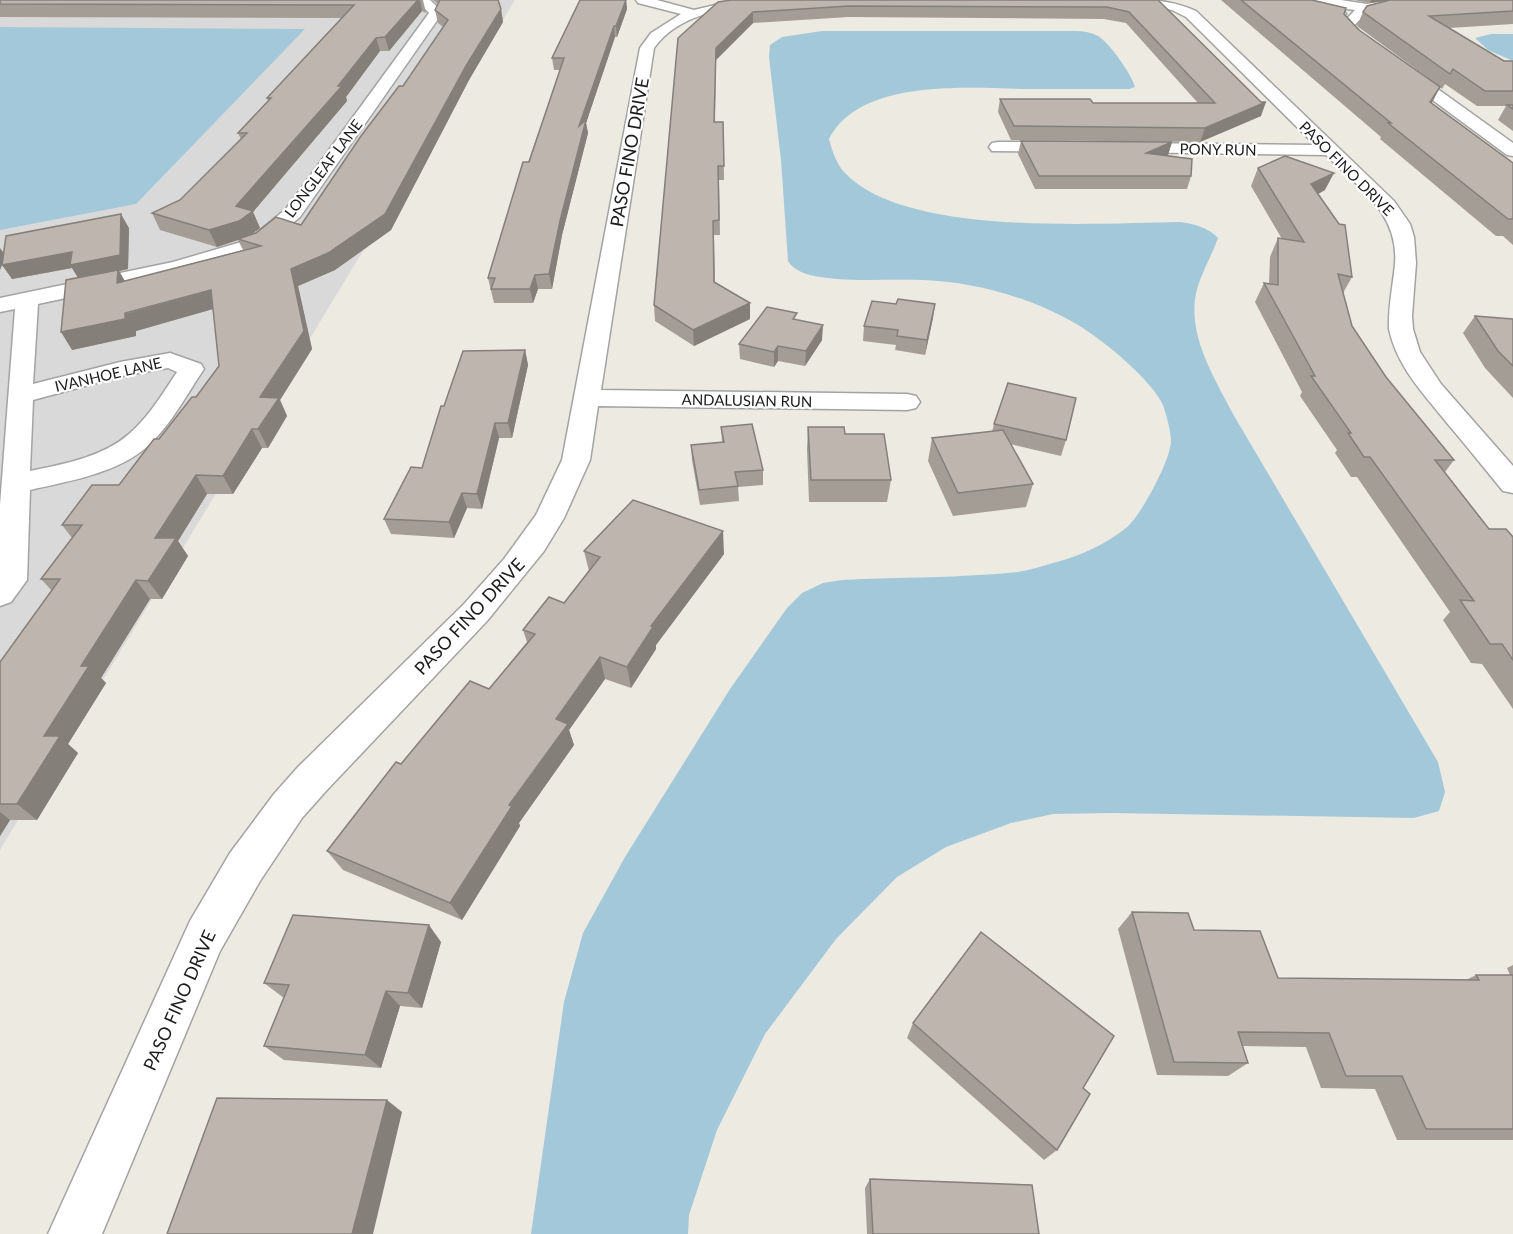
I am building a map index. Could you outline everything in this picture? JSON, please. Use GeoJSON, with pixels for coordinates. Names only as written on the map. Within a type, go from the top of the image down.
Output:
{"type":"FeatureCollection","features":[{"type":"Feature","properties":{"kind":"street"},"geometry":{"type":"LineString","coordinates":[[642,0],[695,14]]}},
{"type":"Feature","properties":{"kind":"street","name":"PASO FINO DRIVE"},"geometry":{"type":"LineString","coordinates":[[75,1234],[206,936],[245,867],[288,806],[312,779],[486,602],[525,557],[545,527],[567,486],[576,460],[647,48],[651,40],[668,26],[695,14],[729,5],[766,0]]}},
{"type":"Feature","properties":{"kind":"street","name":"PASO FINO DRIVE"},"geometry":{"type":"LineString","coordinates":[[1144,0],[1176,7],[1191,14],[1387,205],[1401,228],[1406,251],[1400,322],[1404,342],[1415,365],[1513,484]]}},
{"type":"Feature","properties":{"kind":"street"},"geometry":{"type":"LineString","coordinates":[[1353,18],[1312,8],[1306,3],[1328,1],[1367,8]]}},
{"type":"Feature","properties":{"kind":"street"},"geometry":{"type":"LineString","coordinates":[[1425,3],[1397,3],[1367,8],[1355,14],[1347,26],[1359,39],[1513,151]]}},
{"type":"Feature","properties":{"kind":"street","name":"LONGLEAF LANE"},"geometry":{"type":"LineString","coordinates":[[0,305],[177,268],[255,244],[293,213],[430,6]]}},
{"type":"Feature","properties":{"kind":"street"},"geometry":{"type":"LineString","coordinates":[[1462,113],[1492,113]]}},
{"type":"Feature","properties":{"kind":"street"},"geometry":{"type":"LineString","coordinates":[[998,147],[1080,147]]}},
{"type":"Feature","properties":{"kind":"street","name":"PONY RUN"},"geometry":{"type":"LineString","coordinates":[[1104,147],[1330,150]]}},
{"type":"Feature","properties":{"kind":"street"},"geometry":{"type":"LineString","coordinates":[[0,594],[11,580],[27,300]]}},
{"type":"Feature","properties":{"kind":"street","name":"IVANHOE LANE"},"geometry":{"type":"LineString","coordinates":[[16,484],[86,468],[133,446],[159,416],[192,369],[170,360],[120,369],[20,395]]}},
{"type":"Feature","properties":{"kind":"street","name":"ANDALUSIAN RUN"},"geometry":{"type":"LineString","coordinates":[[587,398],[907,402]]}},
{"type":"Feature","properties":{"kind":"shaded area"},"geometry":{"type":"Polygon","coordinates":[[[0,0],[515,0],[0,850],[0,0]]]}},
{"type":"Feature","properties":{"kind":"water"},"geometry":{"type":"Polygon","coordinates":[[[0,27],[305,29],[136,204],[0,230],[0,27]]]}},
{"type":"Feature","properties":{"kind":"water"},"geometry":{"type":"Polygon","coordinates":[[[822,31],[1080,31],[1103,39],[1120,59],[1135,87],[1129,89],[953,88],[893,95],[867,104],[845,118],[829,139],[844,172],[872,193],[910,207],[954,217],[1003,222],[1100,224],[1180,222],[1196,225],[1218,238],[1195,299],[1196,329],[1205,359],[1233,414],[1438,762],[1445,792],[1439,811],[1414,818],[1053,814],[1011,823],[946,847],[897,877],[836,939],[765,1034],[717,1130],[689,1215],[688,1234],[531,1234],[564,1002],[583,933],[625,857],[730,689],[787,608],[802,593],[823,583],[842,580],[1018,572],[1085,552],[1110,539],[1132,522],[1154,487],[1170,449],[1167,418],[1157,395],[1137,372],[1100,340],[1061,315],[1023,299],[963,284],[923,280],[837,279],[803,273],[792,266],[788,261],[781,160],[769,57],[770,45],[782,37],[822,31]]]}},
{"type":"Feature","properties":{"kind":"water"},"geometry":{"type":"Polygon","coordinates":[[[1491,34],[1513,34],[1513,61],[1488,50],[1475,38],[1491,34]]]}},
{"type":"Feature","properties":{"kind":"building"},"geometry":{"type":"Polygon","coordinates":[[[0,0],[418,0],[385,37],[376,38],[338,86],[342,86],[236,206],[253,211],[239,221],[209,230],[152,213],[180,200],[247,133],[238,133],[271,98],[267,98],[354,5],[0,4],[0,0]]]}},
{"type":"Feature","properties":{"kind":"building"},"geometry":{"type":"Polygon","coordinates":[[[440,0],[498,0],[501,9],[466,66],[385,214],[328,253],[291,269],[304,331],[260,397],[279,398],[258,429],[252,429],[223,476],[196,475],[155,538],[176,538],[148,581],[136,580],[81,666],[89,666],[44,736],[60,736],[17,804],[0,804],[0,662],[60,579],[41,579],[82,525],[62,525],[92,485],[119,485],[154,439],[159,439],[192,397],[196,397],[219,366],[211,290],[125,313],[125,319],[61,332],[66,280],[118,270],[117,283],[261,246],[238,239],[256,233],[276,217],[301,225],[361,136],[399,86],[403,86],[448,20],[435,10],[440,0]]]}},
{"type":"Feature","properties":{"kind":"building"},"geometry":{"type":"Polygon","coordinates":[[[580,0],[626,0],[616,26],[614,26],[579,126],[586,120],[549,274],[535,275],[530,289],[491,289],[495,278],[488,278],[523,162],[529,162],[564,58],[552,58],[580,0]]]}},
{"type":"Feature","properties":{"kind":"building"},"geometry":{"type":"Polygon","coordinates":[[[731,0],[1158,0],[1261,102],[1266,102],[1205,128],[1014,126],[1000,99],[1090,99],[1093,103],[1215,103],[1129,12],[1107,7],[849,6],[753,12],[716,48],[714,122],[723,122],[724,166],[718,166],[719,220],[713,221],[714,282],[750,303],[693,330],[654,305],[678,38],[718,2],[731,0]]]}},
{"type":"Feature","properties":{"kind":"building"},"geometry":{"type":"Polygon","coordinates":[[[1241,0],[1312,0],[1346,8],[1344,14],[1359,30],[1440,87],[1430,102],[1513,163],[1513,219],[1508,219],[1388,123],[1391,123],[1241,0]]]}},
{"type":"Feature","properties":{"kind":"building"},"geometry":{"type":"Polygon","coordinates":[[[1390,0],[1513,0],[1513,11],[1429,16],[1504,61],[1513,61],[1513,91],[1485,91],[1453,69],[1450,74],[1363,12],[1367,6],[1390,0]]]}},
{"type":"Feature","properties":{"kind":"building"},"geometry":{"type":"Polygon","coordinates":[[[1021,141],[1172,142],[1146,153],[1192,159],[1191,176],[1039,176],[1021,141]]]}},
{"type":"Feature","properties":{"kind":"building"},"geometry":{"type":"Polygon","coordinates":[[[1285,156],[1334,173],[1311,184],[1339,224],[1345,225],[1352,277],[1338,274],[1352,326],[1386,377],[1454,460],[1435,460],[1489,529],[1506,529],[1513,537],[1513,660],[1502,644],[1490,644],[1460,600],[1474,601],[1370,457],[1364,457],[1348,433],[1351,433],[1311,376],[1315,376],[1264,283],[1278,285],[1278,238],[1304,242],[1258,168],[1285,156]]]}},
{"type":"Feature","properties":{"kind":"building"},"geometry":{"type":"Polygon","coordinates":[[[121,214],[120,255],[70,265],[72,252],[2,265],[6,236],[121,214]]]}},
{"type":"Feature","properties":{"kind":"building"},"geometry":{"type":"Polygon","coordinates":[[[898,299],[935,304],[927,340],[897,336],[898,330],[864,326],[872,301],[896,304],[898,299]]]}},
{"type":"Feature","properties":{"kind":"building"},"geometry":{"type":"Polygon","coordinates":[[[767,307],[797,313],[793,319],[823,325],[806,351],[778,346],[774,352],[739,344],[767,307]]]}},
{"type":"Feature","properties":{"kind":"building"},"geometry":{"type":"Polygon","coordinates":[[[1475,316],[1513,319],[1513,366],[1498,351],[1475,316]]]}},
{"type":"Feature","properties":{"kind":"building"},"geometry":{"type":"Polygon","coordinates":[[[525,350],[508,423],[495,423],[477,494],[462,493],[449,522],[384,519],[411,467],[422,468],[441,406],[444,406],[463,351],[525,350]]]}},
{"type":"Feature","properties":{"kind":"building"},"geometry":{"type":"Polygon","coordinates":[[[1008,383],[1076,398],[1066,440],[994,424],[1008,383]]]}},
{"type":"Feature","properties":{"kind":"building"},"geometry":{"type":"Polygon","coordinates":[[[752,424],[763,470],[735,472],[738,486],[699,490],[691,445],[724,442],[721,427],[752,424]]]}},
{"type":"Feature","properties":{"kind":"building"},"geometry":{"type":"Polygon","coordinates":[[[808,427],[844,427],[845,434],[884,434],[891,480],[811,480],[808,427]]]}},
{"type":"Feature","properties":{"kind":"building"},"geometry":{"type":"Polygon","coordinates":[[[1003,430],[1033,484],[958,493],[932,438],[1003,430]]]}},
{"type":"Feature","properties":{"kind":"building"},"geometry":{"type":"Polygon","coordinates":[[[633,500],[723,531],[651,626],[653,627],[627,667],[600,657],[556,719],[568,724],[509,805],[512,806],[450,903],[327,851],[396,762],[401,764],[470,681],[489,689],[535,634],[523,630],[549,597],[564,603],[600,557],[584,551],[633,500]]]}},
{"type":"Feature","properties":{"kind":"building"},"geometry":{"type":"Polygon","coordinates":[[[1132,912],[1188,913],[1194,930],[1260,931],[1278,978],[1479,980],[1476,975],[1513,975],[1513,1129],[1426,1129],[1402,1076],[1346,1076],[1329,1033],[1238,1032],[1248,1063],[1174,1062],[1132,912]]]}},
{"type":"Feature","properties":{"kind":"building"},"geometry":{"type":"Polygon","coordinates":[[[293,915],[429,925],[408,993],[386,991],[365,1055],[264,1046],[289,985],[264,983],[293,915]]]}},
{"type":"Feature","properties":{"kind":"building"},"geometry":{"type":"Polygon","coordinates":[[[981,932],[1114,1036],[1083,1088],[1090,1094],[1057,1150],[913,1023],[981,932]]]}},
{"type":"Feature","properties":{"kind":"building"},"geometry":{"type":"Polygon","coordinates":[[[217,1098],[387,1100],[352,1234],[167,1234],[217,1098]]]}},
{"type":"Feature","properties":{"kind":"building"},"geometry":{"type":"Polygon","coordinates":[[[870,1179],[1032,1185],[1039,1234],[873,1234],[870,1179]]]}}]}
